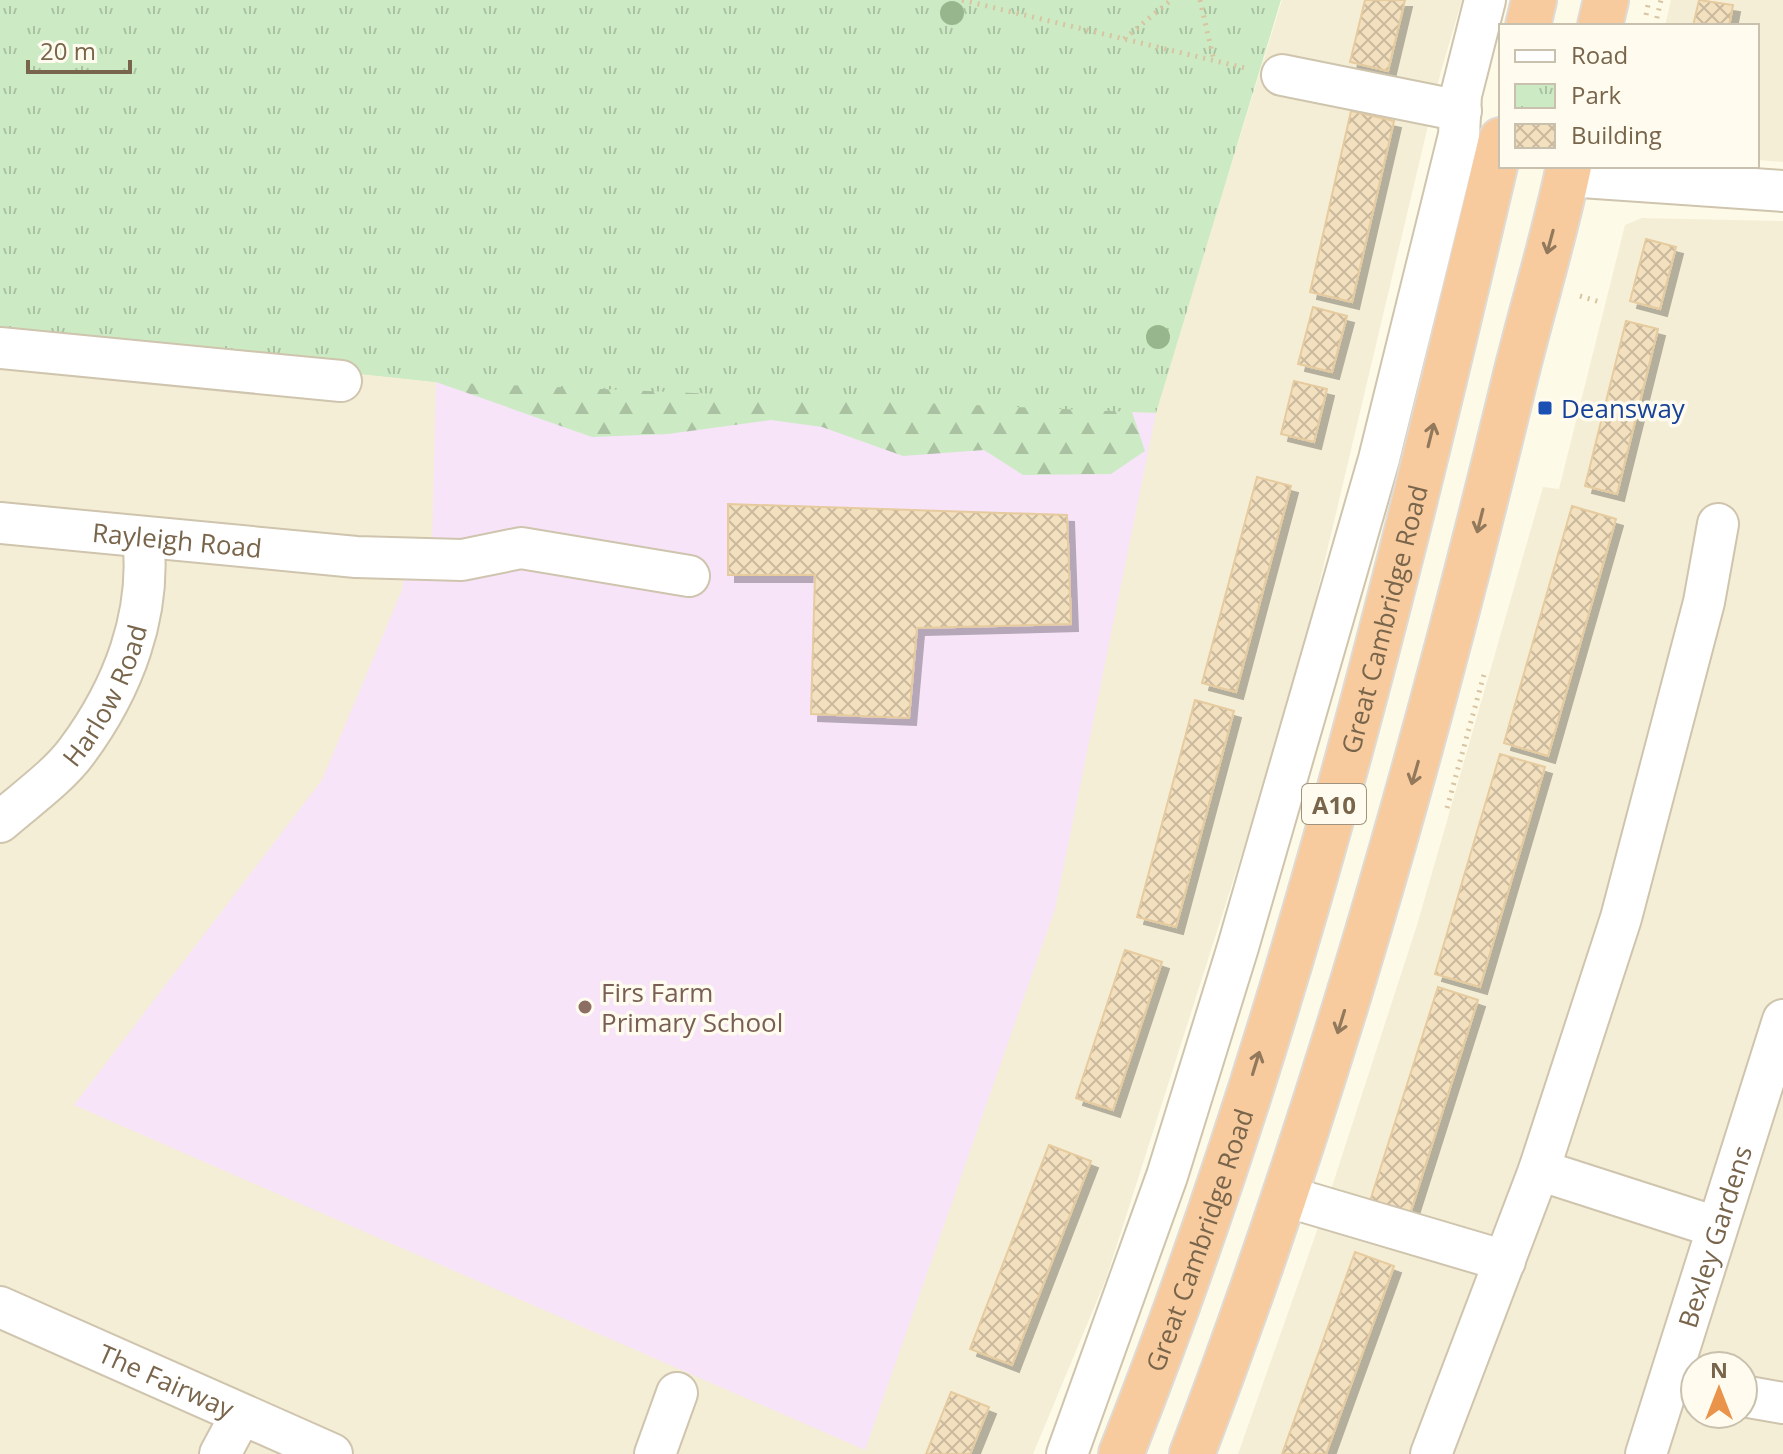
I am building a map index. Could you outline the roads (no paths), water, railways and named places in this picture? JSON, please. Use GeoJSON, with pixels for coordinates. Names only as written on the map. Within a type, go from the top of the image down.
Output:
{"type":"FeatureCollection","features":[{"type":"Feature","properties":{"kind":"highway"},"geometry":{"type":"LineString","coordinates":[[1528,24],[1534,0]]}},
{"type":"Feature","properties":{"kind":"highway"},"geometry":{"type":"LineString","coordinates":[[1600,24],[1606,0]]}},
{"type":"Feature","properties":{"kind":"highway","name":"Great Cambridge Road"},"geometry":{"type":"LineString","coordinates":[[1121,1454],[1220,1176],[1310,892],[1416,497],[1499,148]]}},
{"type":"Feature","properties":{"kind":"highway","name":"A10"},"geometry":{"type":"LineString","coordinates":[[1192,1454],[1285,1196],[1371,926],[1430,717],[1568,171]]}},
{"type":"Feature","properties":{"kind":"street"},"geometry":{"type":"LineString","coordinates":[[1067,1454],[1167,1176],[1372,485],[1459,135],[1461,95],[1485,0]]}},
{"type":"Feature","properties":{"kind":"street"},"geometry":{"type":"LineString","coordinates":[[1282,75],[1461,111]]}},
{"type":"Feature","properties":{"kind":"street"},"geometry":{"type":"LineString","coordinates":[[1568,171],[1783,191]]}},
{"type":"Feature","properties":{"kind":"street"},"geometry":{"type":"LineString","coordinates":[[0,348],[341,381]]}},
{"type":"Feature","properties":{"kind":"street"},"geometry":{"type":"LineString","coordinates":[[1372,485],[1416,497]]}},
{"type":"Feature","properties":{"kind":"street","name":"Rayleigh Road"},"geometry":{"type":"LineString","coordinates":[[0,523],[356,557],[462,560],[521,548],[689,576]]}},
{"type":"Feature","properties":{"kind":"street"},"geometry":{"type":"LineString","coordinates":[[1431,1454],[1539,1170],[1621,918],[1704,602],[1718,524]]}},
{"type":"Feature","properties":{"kind":"street","name":"Harlow Road"},"geometry":{"type":"LineString","coordinates":[[0,822],[76,752],[118,682],[136,635],[145,590],[143,537]]}},
{"type":"Feature","properties":{"kind":"street","name":"Bexley Gardens"},"geometry":{"type":"LineString","coordinates":[[1689,1350],[1716,1227],[1782,1029]]}},
{"type":"Feature","properties":{"kind":"street"},"geometry":{"type":"LineString","coordinates":[[1539,1170],[1716,1227]]}},
{"type":"Feature","properties":{"kind":"street"},"geometry":{"type":"LineString","coordinates":[[1285,1196],[1505,1261]]}},
{"type":"Feature","properties":{"kind":"street","name":"The Fairway"},"geometry":{"type":"LineString","coordinates":[[0,1307],[332,1454]]}},
{"type":"Feature","properties":{"kind":"street","name":"Bexley Gardens"},"geometry":{"type":"LineString","coordinates":[[1646,1454],[1679,1391]]}},
{"type":"Feature","properties":{"kind":"street"},"geometry":{"type":"LineString","coordinates":[[655,1454],[677,1393]]}},
{"type":"Feature","properties":{"kind":"street"},"geometry":{"type":"LineString","coordinates":[[1759,1399],[1783,1403]]}},
{"type":"Feature","properties":{"kind":"street"},"geometry":{"type":"LineString","coordinates":[[220,1454],[241,1415]]}},
{"type":"Feature","properties":{"kind":"place","name":"Deansway"},"geometry":{"type":"Point","coordinates":[1545,408]}},
{"type":"Feature","properties":{"kind":"place","name":"Firs Farm Primary School"},"geometry":{"type":"Point","coordinates":[585,1007]}}]}
